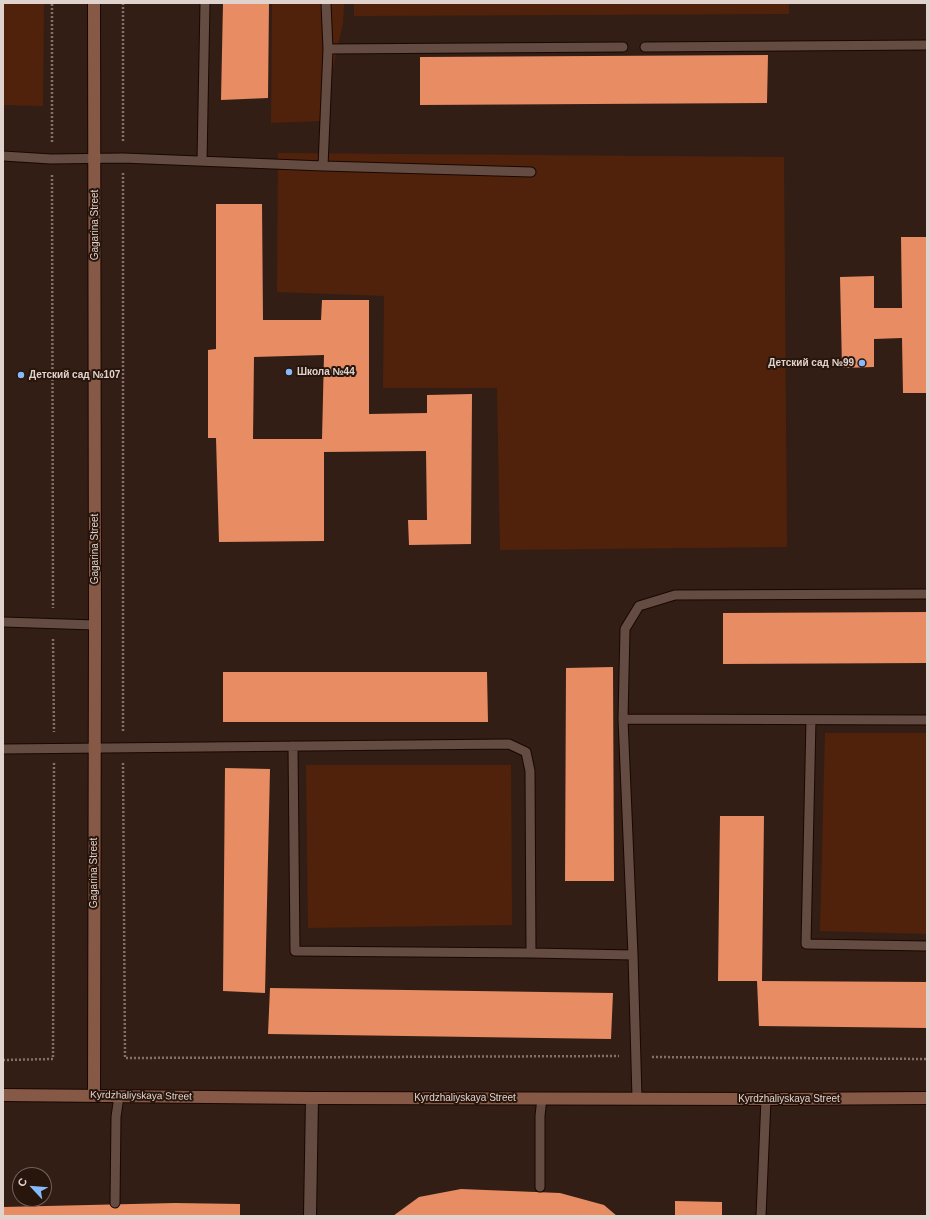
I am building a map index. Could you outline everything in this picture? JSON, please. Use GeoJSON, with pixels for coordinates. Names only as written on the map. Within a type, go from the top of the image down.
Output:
{"type":"FeatureCollection","features":[{"type":"Feature","properties":{"kind":"street","name":"Gagarina Street"},"geometry":{"type":"LineString","coordinates":[[94,3],[94,1095]]}},
{"type":"Feature","properties":{"kind":"street","name":"Kyrdzhaliyskaya Street"},"geometry":{"type":"LineString","coordinates":[[3,1095],[312,1098],[927,1098]]}},
{"type":"Feature","properties":{"kind":"street"},"geometry":{"type":"LineString","coordinates":[[310,1216],[312,1098]]}},
{"type":"Feature","properties":{"kind":"lane"},"geometry":{"type":"LineString","coordinates":[[202,161],[205,3]]}},
{"type":"Feature","properties":{"kind":"lane"},"geometry":{"type":"LineString","coordinates":[[323,166],[328,49],[326,3]]}},
{"type":"Feature","properties":{"kind":"lane"},"geometry":{"type":"LineString","coordinates":[[645,47],[927,45]]}},
{"type":"Feature","properties":{"kind":"lane"},"geometry":{"type":"LineString","coordinates":[[328,49],[623,47]]}},
{"type":"Feature","properties":{"kind":"lane"},"geometry":{"type":"LineString","coordinates":[[3,156],[52,159],[95,157],[531,172]]}},
{"type":"Feature","properties":{"kind":"lane"},"geometry":{"type":"LineString","coordinates":[[637,1098],[633,955],[623,719],[625,629],[639,606],[675,595],[927,594]]}},
{"type":"Feature","properties":{"kind":"lane"},"geometry":{"type":"LineString","coordinates":[[3,622],[95,625]]}},
{"type":"Feature","properties":{"kind":"lane"},"geometry":{"type":"LineString","coordinates":[[623,719],[927,720]]}},
{"type":"Feature","properties":{"kind":"lane"},"geometry":{"type":"LineString","coordinates":[[811,720],[806,944],[927,946]]}},
{"type":"Feature","properties":{"kind":"lane"},"geometry":{"type":"LineString","coordinates":[[3,749],[509,744],[526,752],[530,772],[531,954]]}},
{"type":"Feature","properties":{"kind":"lane"},"geometry":{"type":"LineString","coordinates":[[293,746],[295,951],[633,955]]}},
{"type":"Feature","properties":{"kind":"lane"},"geometry":{"type":"LineString","coordinates":[[115,1203],[116,1117],[119,1096]]}},
{"type":"Feature","properties":{"kind":"lane"},"geometry":{"type":"LineString","coordinates":[[540,1187],[540,1116],[542,1098]]}},
{"type":"Feature","properties":{"kind":"lane"},"geometry":{"type":"LineString","coordinates":[[761,1216],[766,1099]]}},
{"type":"Feature","properties":{"kind":"path"},"geometry":{"type":"LineString","coordinates":[[3,1060],[52,1059],[54,748],[52,3]]}},
{"type":"Feature","properties":{"kind":"path"},"geometry":{"type":"LineString","coordinates":[[123,3],[123,748],[125,1058],[636,1056],[927,1059]]}},
{"type":"Feature","properties":{"kind":"shaded area"},"geometry":{"type":"Polygon","coordinates":[[[3,3],[44,3],[43,106],[3,105],[3,3]]]}},
{"type":"Feature","properties":{"kind":"shaded area"},"geometry":{"type":"Polygon","coordinates":[[[272,3],[344,3],[343,23],[321,121],[271,123],[272,3]]]}},
{"type":"Feature","properties":{"kind":"shaded area"},"geometry":{"type":"Polygon","coordinates":[[[354,3],[789,3],[789,14],[354,16],[354,3]]]}},
{"type":"Feature","properties":{"kind":"shaded area"},"geometry":{"type":"Polygon","coordinates":[[[278,153],[784,157],[787,547],[500,550],[497,388],[383,388],[384,296],[277,292],[278,153]]]}},
{"type":"Feature","properties":{"kind":"shaded area"},"geometry":{"type":"Polygon","coordinates":[[[825,733],[927,733],[927,934],[820,931],[825,733]]]}},
{"type":"Feature","properties":{"kind":"shaded area"},"geometry":{"type":"Polygon","coordinates":[[[306,765],[511,765],[512,925],[308,928],[306,765]]]}},
{"type":"Feature","properties":{"kind":"building"},"geometry":{"type":"Polygon","coordinates":[[[223,3],[269,3],[268,98],[221,100],[223,3]]]}},
{"type":"Feature","properties":{"kind":"building"},"geometry":{"type":"Polygon","coordinates":[[[768,55],[767,103],[420,105],[420,57],[768,55]]]}},
{"type":"Feature","properties":{"kind":"building","name":"Школа №44"},"geometry":{"type":"Polygon","coordinates":[[[216,204],[262,204],[263,320],[321,320],[322,300],[369,300],[369,414],[427,413],[427,395],[472,394],[471,544],[409,545],[408,520],[427,520],[426,451],[324,452],[324,541],[219,542],[216,438],[208,438],[208,350],[216,349],[216,204]],[[324,355],[254,357],[253,439],[322,439],[324,355]]]}},
{"type":"Feature","properties":{"kind":"building"},"geometry":{"type":"Polygon","coordinates":[[[901,237],[927,237],[927,393],[903,393],[902,338],[874,339],[874,367],[842,368],[840,277],[874,276],[874,308],[902,308],[901,237]]]}},
{"type":"Feature","properties":{"kind":"building"},"geometry":{"type":"Polygon","coordinates":[[[927,612],[927,663],[723,664],[723,613],[927,612]]]}},
{"type":"Feature","properties":{"kind":"building"},"geometry":{"type":"Polygon","coordinates":[[[613,667],[614,881],[565,881],[566,668],[613,667]]]}},
{"type":"Feature","properties":{"kind":"building"},"geometry":{"type":"Polygon","coordinates":[[[223,672],[487,672],[488,722],[223,722],[223,672]]]}},
{"type":"Feature","properties":{"kind":"building"},"geometry":{"type":"Polygon","coordinates":[[[225,768],[270,769],[265,993],[223,991],[225,768]]]}},
{"type":"Feature","properties":{"kind":"building"},"geometry":{"type":"Polygon","coordinates":[[[720,816],[764,816],[762,981],[927,982],[927,1028],[759,1026],[757,981],[718,981],[720,816]]]}},
{"type":"Feature","properties":{"kind":"building"},"geometry":{"type":"Polygon","coordinates":[[[270,988],[613,993],[611,1039],[268,1034],[270,988]]]}},
{"type":"Feature","properties":{"kind":"building"},"geometry":{"type":"Polygon","coordinates":[[[461,1189],[560,1193],[604,1205],[617,1216],[393,1216],[419,1197],[461,1189]]]}},
{"type":"Feature","properties":{"kind":"building"},"geometry":{"type":"Polygon","coordinates":[[[675,1201],[722,1202],[722,1216],[675,1216],[675,1201]]]}},
{"type":"Feature","properties":{"kind":"building"},"geometry":{"type":"Polygon","coordinates":[[[175,1203],[240,1204],[240,1216],[3,1216],[3,1207],[175,1203]]]}},
{"type":"Feature","properties":{"kind":"place","name":"Детский сад №99"},"geometry":{"type":"Point","coordinates":[862,363]}},
{"type":"Feature","properties":{"kind":"place","name":"Школа №44"},"geometry":{"type":"Point","coordinates":[289,372]}},
{"type":"Feature","properties":{"kind":"place","name":"Детский сад №107"},"geometry":{"type":"Point","coordinates":[21,375]}}]}
